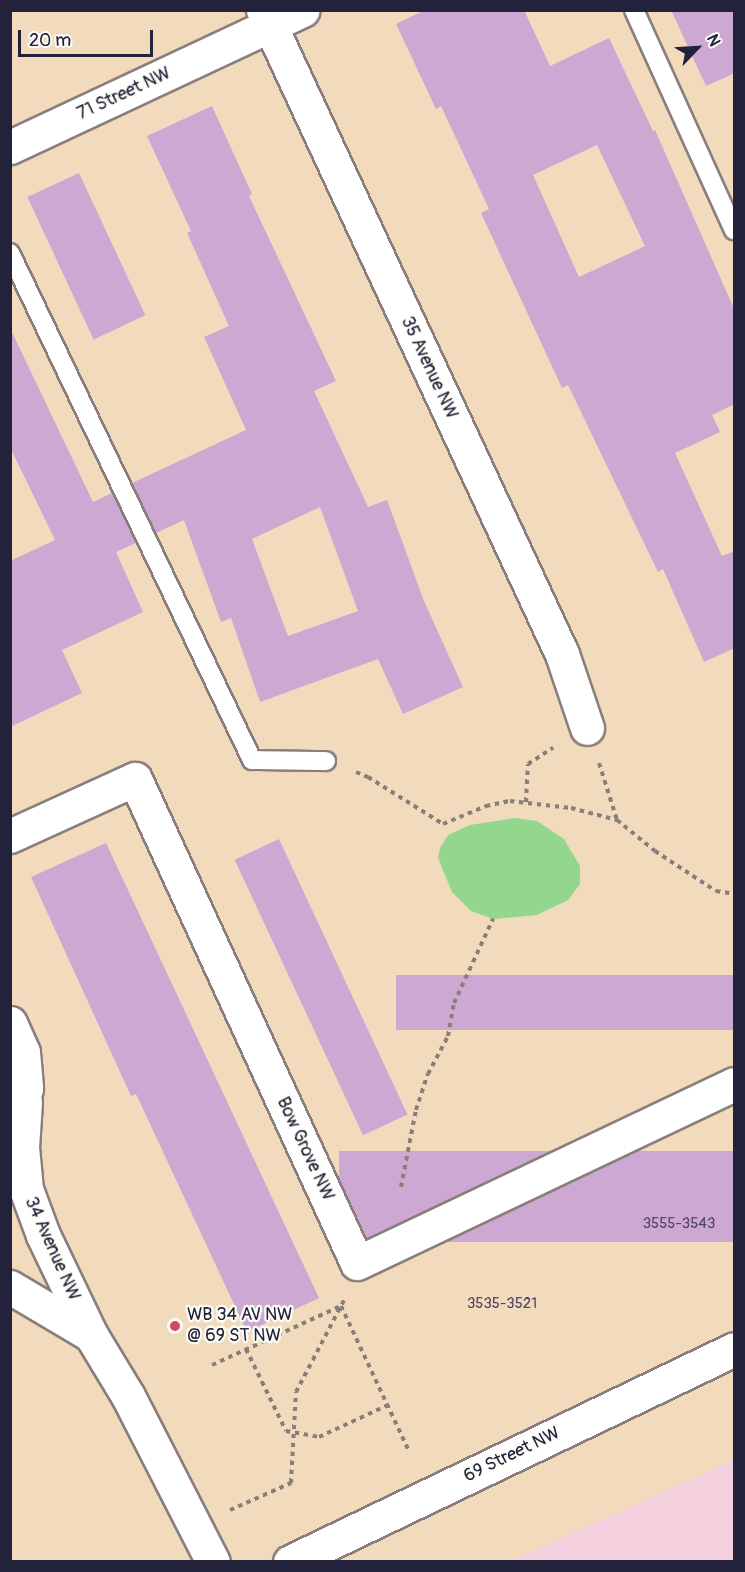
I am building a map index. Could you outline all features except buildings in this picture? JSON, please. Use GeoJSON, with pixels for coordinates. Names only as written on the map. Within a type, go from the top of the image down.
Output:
{"type":"FeatureCollection","features":[{"type":"Feature","properties":{"kind":"street","name":"71 Street NW"},"geometry":{"type":"LineString","coordinates":[[10,147],[266,18],[302,10]]}},
{"type":"Feature","properties":{"kind":"street","name":"35 Avenue NW"},"geometry":{"type":"LineString","coordinates":[[266,18],[562,654],[587,728]]}},
{"type":"Feature","properties":{"kind":"street","name":"Bow Grove NW"},"geometry":{"type":"LineString","coordinates":[[10,836],[135,779],[357,1263],[735,1084]]}},
{"type":"Feature","properties":{"kind":"street"},"geometry":{"type":"LineString","coordinates":[[10,1023],[23,1052],[26,1088],[18,1124],[10,1136]]}},
{"type":"Feature","properties":{"kind":"street","name":"34 Avenue NW"},"geometry":{"type":"LineString","coordinates":[[26,1088],[22,1148],[26,1189],[43,1234],[91,1335],[129,1396],[213,1562]]}},
{"type":"Feature","properties":{"kind":"street","name":"34 Avenue NW"},"geometry":{"type":"LineString","coordinates":[[10,1287],[91,1335]]}},
{"type":"Feature","properties":{"kind":"street","name":"69 Street NW"},"geometry":{"type":"LineString","coordinates":[[290,1562],[735,1349]]}},
{"type":"Feature","properties":{"kind":"lane"},"geometry":{"type":"LineString","coordinates":[[634,10],[735,230]]}},
{"type":"Feature","properties":{"kind":"lane"},"geometry":{"type":"LineString","coordinates":[[10,253],[252,760],[326,760]]}},
{"type":"Feature","properties":{"kind":"path"},"geometry":{"type":"LineString","coordinates":[[526,802],[528,764],[587,728],[617,820]]}},
{"type":"Feature","properties":{"kind":"path"},"geometry":{"type":"LineString","coordinates":[[326,760],[368,777],[443,824],[486,806],[510,801],[571,808],[617,820],[655,851],[716,891],[735,894]]}},
{"type":"Feature","properties":{"kind":"path"},"geometry":{"type":"LineString","coordinates":[[401,1187],[416,1110],[428,1074],[448,1036],[454,1003],[493,919]]}},
{"type":"Feature","properties":{"kind":"path"},"geometry":{"type":"LineString","coordinates":[[291,1483],[296,1392],[347,1294]]}},
{"type":"Feature","properties":{"kind":"path"},"geometry":{"type":"LineString","coordinates":[[212,1365],[341,1306]]}},
{"type":"Feature","properties":{"kind":"path"},"geometry":{"type":"LineString","coordinates":[[341,1306],[409,1451]]}},
{"type":"Feature","properties":{"kind":"path"},"geometry":{"type":"LineString","coordinates":[[246,1349],[286,1431],[319,1437],[388,1405]]}},
{"type":"Feature","properties":{"kind":"shaded area"},"geometry":{"type":"Polygon","coordinates":[[[734,1460],[734,1561],[511,1561],[734,1460]]]}},
{"type":"Feature","properties":{"kind":"green space"},"geometry":{"type":"Polygon","coordinates":[[[515,818],[537,821],[564,839],[580,866],[580,884],[568,900],[537,915],[493,919],[471,911],[452,892],[438,858],[440,848],[448,835],[470,825],[515,818]]]}},
{"type":"Feature","properties":{"kind":"place","name":"WB 34 AV NW @ 69 ST NW"},"geometry":{"type":"Point","coordinates":[175,1326]}}]}
